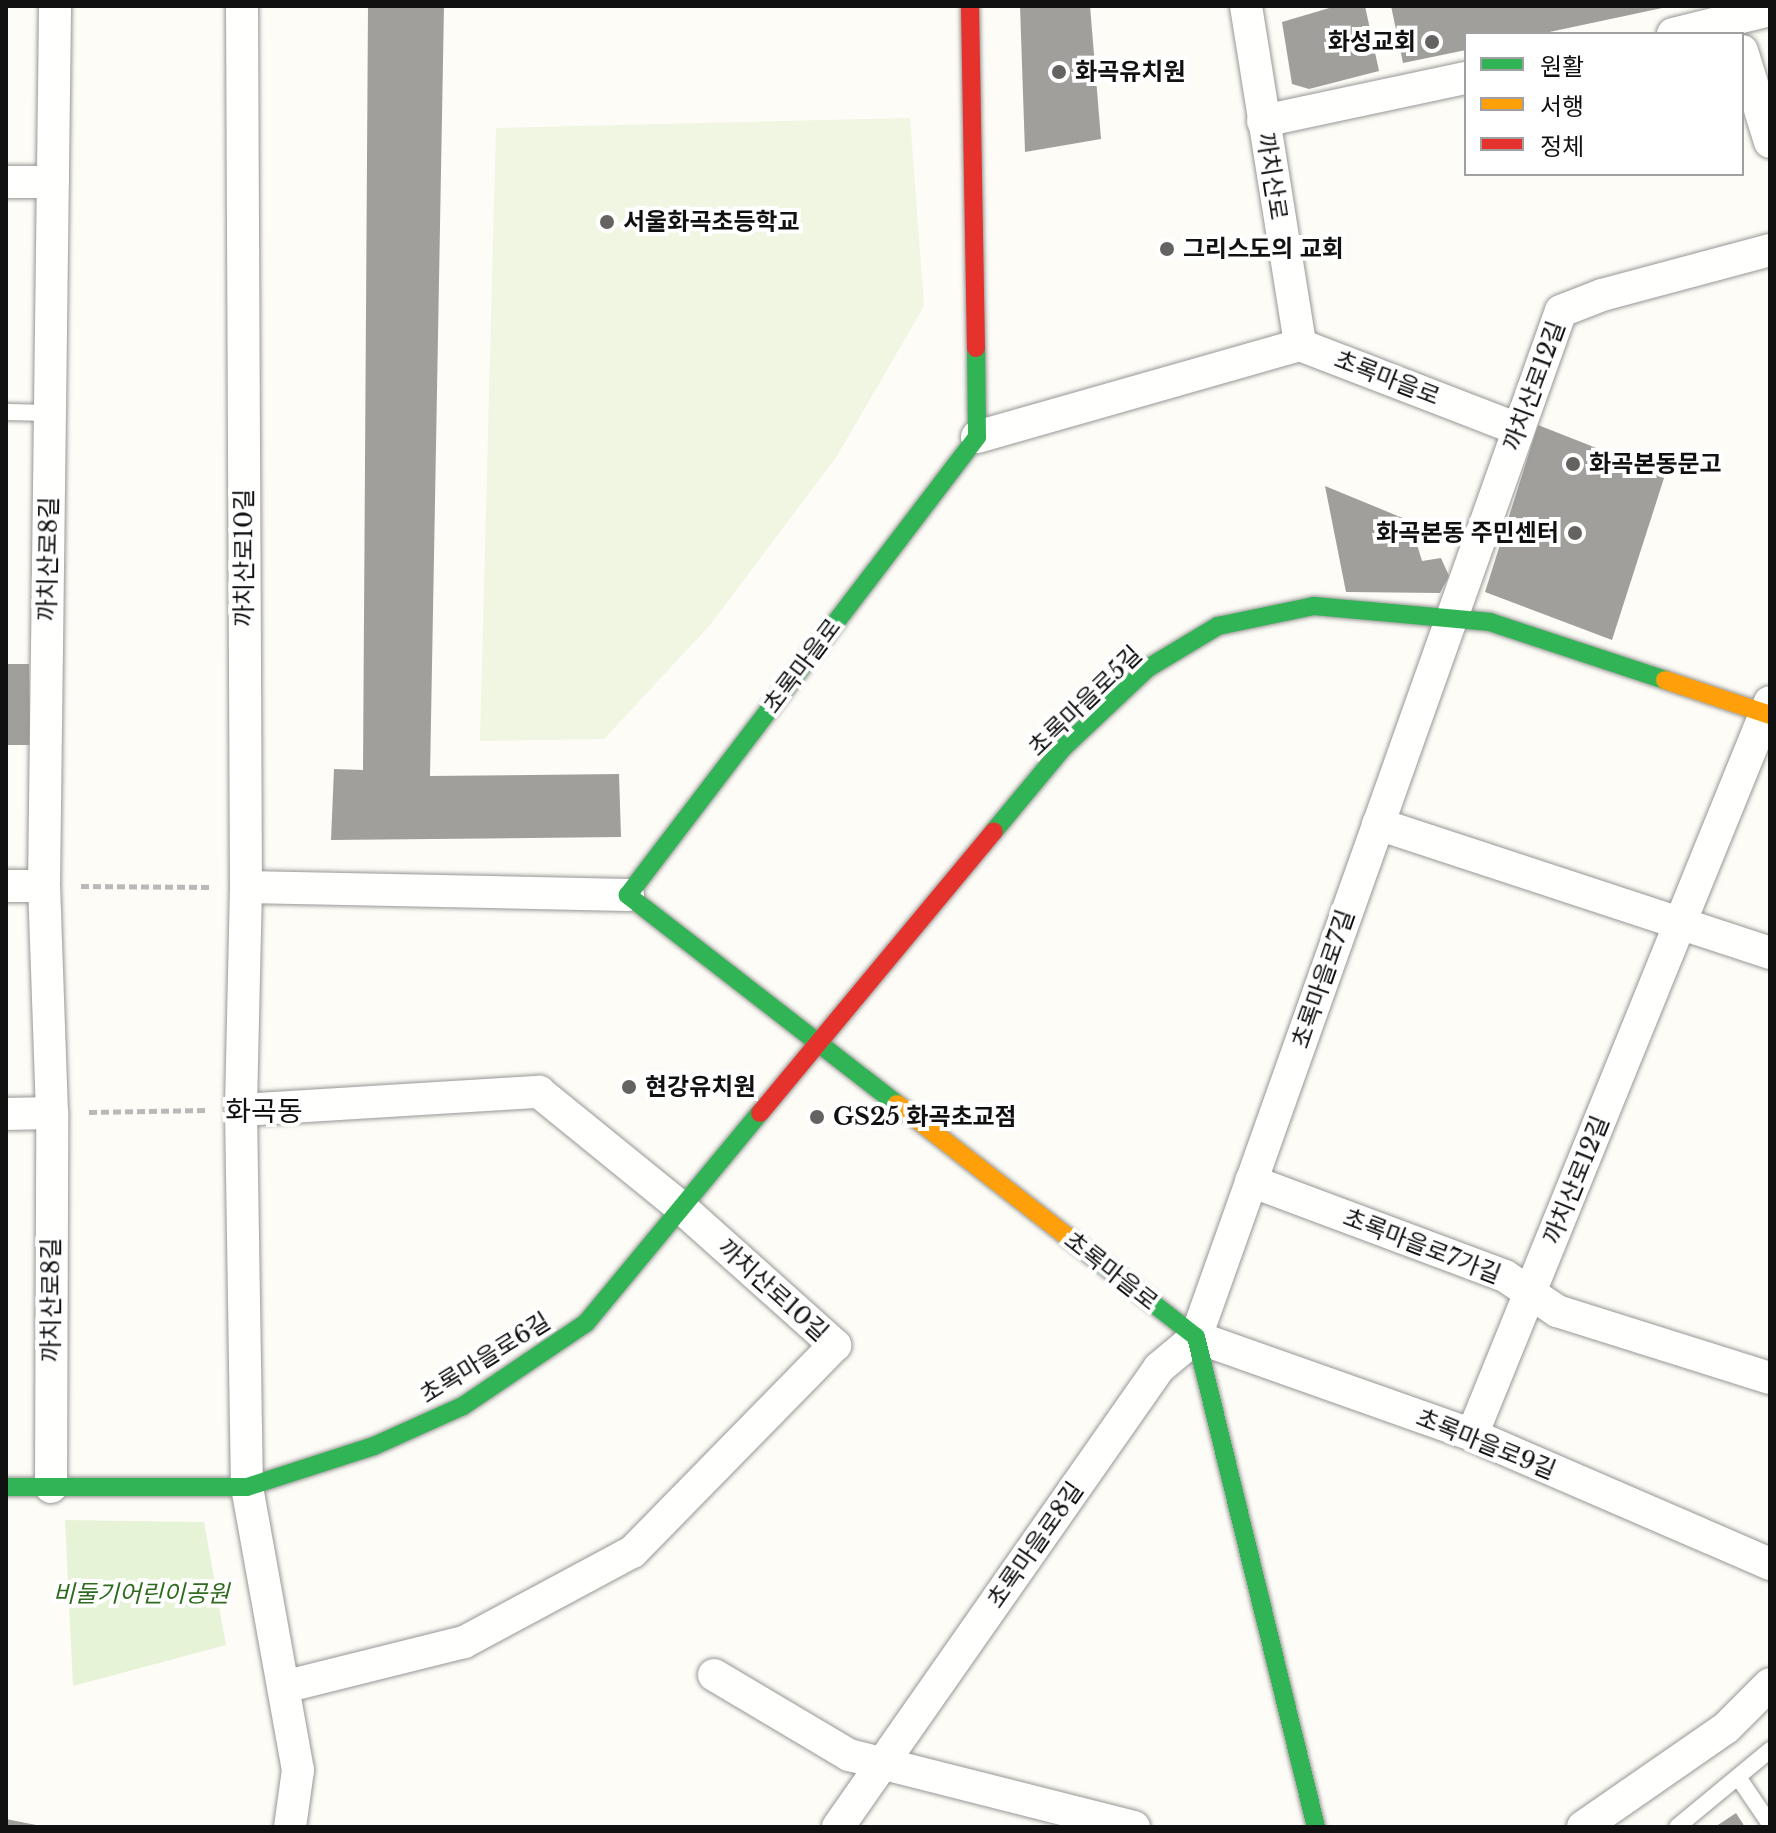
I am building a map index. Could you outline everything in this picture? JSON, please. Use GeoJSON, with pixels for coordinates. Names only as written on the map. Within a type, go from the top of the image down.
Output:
{"type":"FeatureCollection","features":[{"type":"Feature","properties":{"kind":"street","name":"까치산로8길"},"geometry":{"type":"LineString","coordinates":[[51,1487],[52,1113],[44,886],[55,6]]}},
{"type":"Feature","properties":{"kind":"street","name":"까치산로10길"},"geometry":{"type":"LineString","coordinates":[[242,6],[246,887],[241,1110],[247,1487],[298,1770],[290,1827]]}},
{"type":"Feature","properties":{"kind":"street"},"geometry":{"type":"LineString","coordinates":[[970,6],[977,437],[1300,345]]}},
{"type":"Feature","properties":{"kind":"street","name":"까치산로"},"geometry":{"type":"LineString","coordinates":[[1246,6],[1300,345]]}},
{"type":"Feature","properties":{"kind":"street"},"geometry":{"type":"LineString","coordinates":[[1694,32],[1735,28],[1770,10]]}},
{"type":"Feature","properties":{"kind":"street"},"geometry":{"type":"LineString","coordinates":[[1744,57],[1770,142]]}},
{"type":"Feature","properties":{"kind":"street"},"geometry":{"type":"LineString","coordinates":[[1263,121],[1464,78]]}},
{"type":"Feature","properties":{"kind":"street"},"geometry":{"type":"LineString","coordinates":[[6,182],[53,182]]}},
{"type":"Feature","properties":{"kind":"street","name":"까치산로12길"},"geometry":{"type":"LineString","coordinates":[[1449,622],[1561,311],[1602,295],[1770,250]]}},
{"type":"Feature","properties":{"kind":"street","name":"초록마을로"},"geometry":{"type":"LineString","coordinates":[[1300,345],[1518,429]]}},
{"type":"Feature","properties":{"kind":"street","name":"초록마을로"},"geometry":{"type":"LineString","coordinates":[[977,437],[628,895],[1196,1337]]}},
{"type":"Feature","properties":{"kind":"street","name":"초록마을로5길"},"geometry":{"type":"LineString","coordinates":[[820,1044],[1063,748],[1148,668],[1218,626],[1314,606],[1449,622],[1490,622],[1769,710]]}},
{"type":"Feature","properties":{"kind":"street","name":"초록마을로7길"},"geometry":{"type":"LineString","coordinates":[[1196,1337],[1449,622]]}},
{"type":"Feature","properties":{"kind":"street","name":"까치산로12길"},"geometry":{"type":"LineString","coordinates":[[1472,1435],[1769,710]]}},
{"type":"Feature","properties":{"kind":"street"},"geometry":{"type":"LineString","coordinates":[[1378,824],[1770,953]]}},
{"type":"Feature","properties":{"kind":"street"},"geometry":{"type":"LineString","coordinates":[[6,886],[44,886]]}},
{"type":"Feature","properties":{"kind":"street"},"geometry":{"type":"LineString","coordinates":[[246,887],[628,895]]}},
{"type":"Feature","properties":{"kind":"street","name":"초록마을로6길"},"geometry":{"type":"LineString","coordinates":[[6,1487],[247,1487],[374,1446],[463,1406],[586,1323],[684,1210],[820,1044]]}},
{"type":"Feature","properties":{"kind":"street","name":"까치산로10길"},"geometry":{"type":"LineString","coordinates":[[241,1110],[539,1092],[684,1210],[835,1345],[632,1552],[464,1642],[284,1687]]}},
{"type":"Feature","properties":{"kind":"street"},"geometry":{"type":"LineString","coordinates":[[6,1114],[52,1113]]}},
{"type":"Feature","properties":{"kind":"street","name":"초록마을로7가길"},"geometry":{"type":"LineString","coordinates":[[1251,1181],[1505,1276],[1529,1296],[1557,1311],[1770,1378]]}},
{"type":"Feature","properties":{"kind":"street"},"geometry":{"type":"LineString","coordinates":[[1196,1337],[1316,1827]]}},
{"type":"Feature","properties":{"kind":"street","name":"초록마을로9길"},"geometry":{"type":"LineString","coordinates":[[1196,1337],[1472,1435],[1770,1564]]}},
{"type":"Feature","properties":{"kind":"street","name":"초록마을로8길"},"geometry":{"type":"LineString","coordinates":[[838,1827],[1159,1368],[1196,1337]]}},
{"type":"Feature","properties":{"kind":"street"},"geometry":{"type":"LineString","coordinates":[[714,1675],[849,1755],[1134,1827]]}},
{"type":"Feature","properties":{"kind":"street"},"geometry":{"type":"LineString","coordinates":[[1583,1827],[1726,1728],[1770,1684]]}},
{"type":"Feature","properties":{"kind":"lane"},"geometry":{"type":"LineString","coordinates":[[6,412],[50,413]]}},
{"type":"Feature","properties":{"kind":"lane"},"geometry":{"type":"LineString","coordinates":[[1677,1827],[1770,1750]]}},
{"type":"Feature","properties":{"kind":"lane"},"geometry":{"type":"LineString","coordinates":[[1738,1777],[1770,1824]]}},
{"type":"Feature","properties":{"kind":"path"},"geometry":{"type":"LineString","coordinates":[[44,886],[246,887]]}},
{"type":"Feature","properties":{"kind":"path"},"geometry":{"type":"LineString","coordinates":[[52,1113],[241,1110]]}},
{"type":"Feature","properties":{"kind":"green space"},"geometry":{"type":"Polygon","coordinates":[[[910,118],[924,306],[837,456],[710,625],[604,739],[480,741],[496,128],[910,118]]]}},
{"type":"Feature","properties":{"kind":"green space","name":"비둘기어린이공원"},"geometry":{"type":"Polygon","coordinates":[[[65,1520],[204,1522],[226,1645],[73,1686],[65,1520]]]}},
{"type":"Feature","properties":{"kind":"building"},"geometry":{"type":"Polygon","coordinates":[[[368,6],[444,6],[430,776],[619,774],[621,837],[331,840],[334,769],[363,770],[368,6]]]}},
{"type":"Feature","properties":{"kind":"building","name":"화곡유치원"},"geometry":{"type":"Polygon","coordinates":[[[1020,6],[1090,6],[1101,139],[1025,152],[1020,6]]]}},
{"type":"Feature","properties":{"kind":"building"},"geometry":{"type":"Polygon","coordinates":[[[1336,6],[1365,6],[1379,71],[1309,89],[1292,84],[1282,22],[1336,6]]]}},
{"type":"Feature","properties":{"kind":"building","name":"화성교회"},"geometry":{"type":"Polygon","coordinates":[[[1391,6],[1667,6],[1549,32],[1464,32],[1464,50],[1403,63],[1391,6]]]}},
{"type":"Feature","properties":{"kind":"building","name":"화곡본동 주민센터"},"geometry":{"type":"Polygon","coordinates":[[[1538,425],[1665,475],[1612,640],[1485,592],[1538,425]]]}},
{"type":"Feature","properties":{"kind":"building"},"geometry":{"type":"Polygon","coordinates":[[[1325,486],[1410,521],[1422,561],[1441,558],[1449,576],[1440,593],[1346,592],[1325,486]]]}},
{"type":"Feature","properties":{"kind":"building"},"geometry":{"type":"Polygon","coordinates":[[[6,664],[29,664],[30,745],[6,745],[6,664]]]}},
{"type":"Feature","properties":{"kind":"building"},"geometry":{"type":"Polygon","coordinates":[[[1736,1813],[1745,1827],[1715,1827],[1736,1813]]]}},
{"type":"Feature","properties":{"kind":"building"},"geometry":{"type":"Polygon","coordinates":[[[6,1819],[41,1826],[41,1827],[6,1827],[6,1819]]]}},
{"type":"Feature","properties":{"kind":"traffic: fast"},"geometry":{"type":"LineString","coordinates":[[897,1104],[628,895],[977,437],[976,348]]}},
{"type":"Feature","properties":{"kind":"traffic: fast"},"geometry":{"type":"LineString","coordinates":[[994,831],[1063,748],[1148,668],[1218,626],[1314,606],[1490,622],[1665,680]]}},
{"type":"Feature","properties":{"kind":"traffic: fast"},"geometry":{"type":"LineString","coordinates":[[6,1487],[247,1487],[374,1446],[463,1406],[586,1323],[760,1113]]}},
{"type":"Feature","properties":{"kind":"traffic: fast"},"geometry":{"type":"LineString","coordinates":[[1087,1252],[1196,1337],[1316,1827]]}},
{"type":"Feature","properties":{"kind":"traffic: slow"},"geometry":{"type":"LineString","coordinates":[[1665,680],[1770,715]]}},
{"type":"Feature","properties":{"kind":"traffic: slow"},"geometry":{"type":"LineString","coordinates":[[897,1104],[1087,1252]]}},
{"type":"Feature","properties":{"kind":"traffic: jam"},"geometry":{"type":"LineString","coordinates":[[970,6],[976,348]]}},
{"type":"Feature","properties":{"kind":"traffic: jam"},"geometry":{"type":"LineString","coordinates":[[760,1113],[994,831]]}},
{"type":"Feature","properties":{"kind":"place","name":"화성교회"},"geometry":{"type":"Point","coordinates":[1432,42]}},
{"type":"Feature","properties":{"kind":"place","name":"화곡유치원"},"geometry":{"type":"Point","coordinates":[1059,72]}},
{"type":"Feature","properties":{"kind":"place","name":"서울화곡초등학교"},"geometry":{"type":"Point","coordinates":[607,222]}},
{"type":"Feature","properties":{"kind":"place","name":"그리스도의 교회"},"geometry":{"type":"Point","coordinates":[1167,249]}},
{"type":"Feature","properties":{"kind":"place","name":"화곡본동문고"},"geometry":{"type":"Point","coordinates":[1573,464]}},
{"type":"Feature","properties":{"kind":"place","name":"화곡본동 주민센터"},"geometry":{"type":"Point","coordinates":[1575,533]}},
{"type":"Feature","properties":{"kind":"place","name":"현강유치원"},"geometry":{"type":"Point","coordinates":[629,1087]}},
{"type":"Feature","properties":{"kind":"place","name":"GS25 화곡초교점"},"geometry":{"type":"Point","coordinates":[817,1117]}},
{"type":"Feature","properties":{"kind":"district","name":"화곡동"},"geometry":{"type":"Point","coordinates":[264,1112]}}]}
